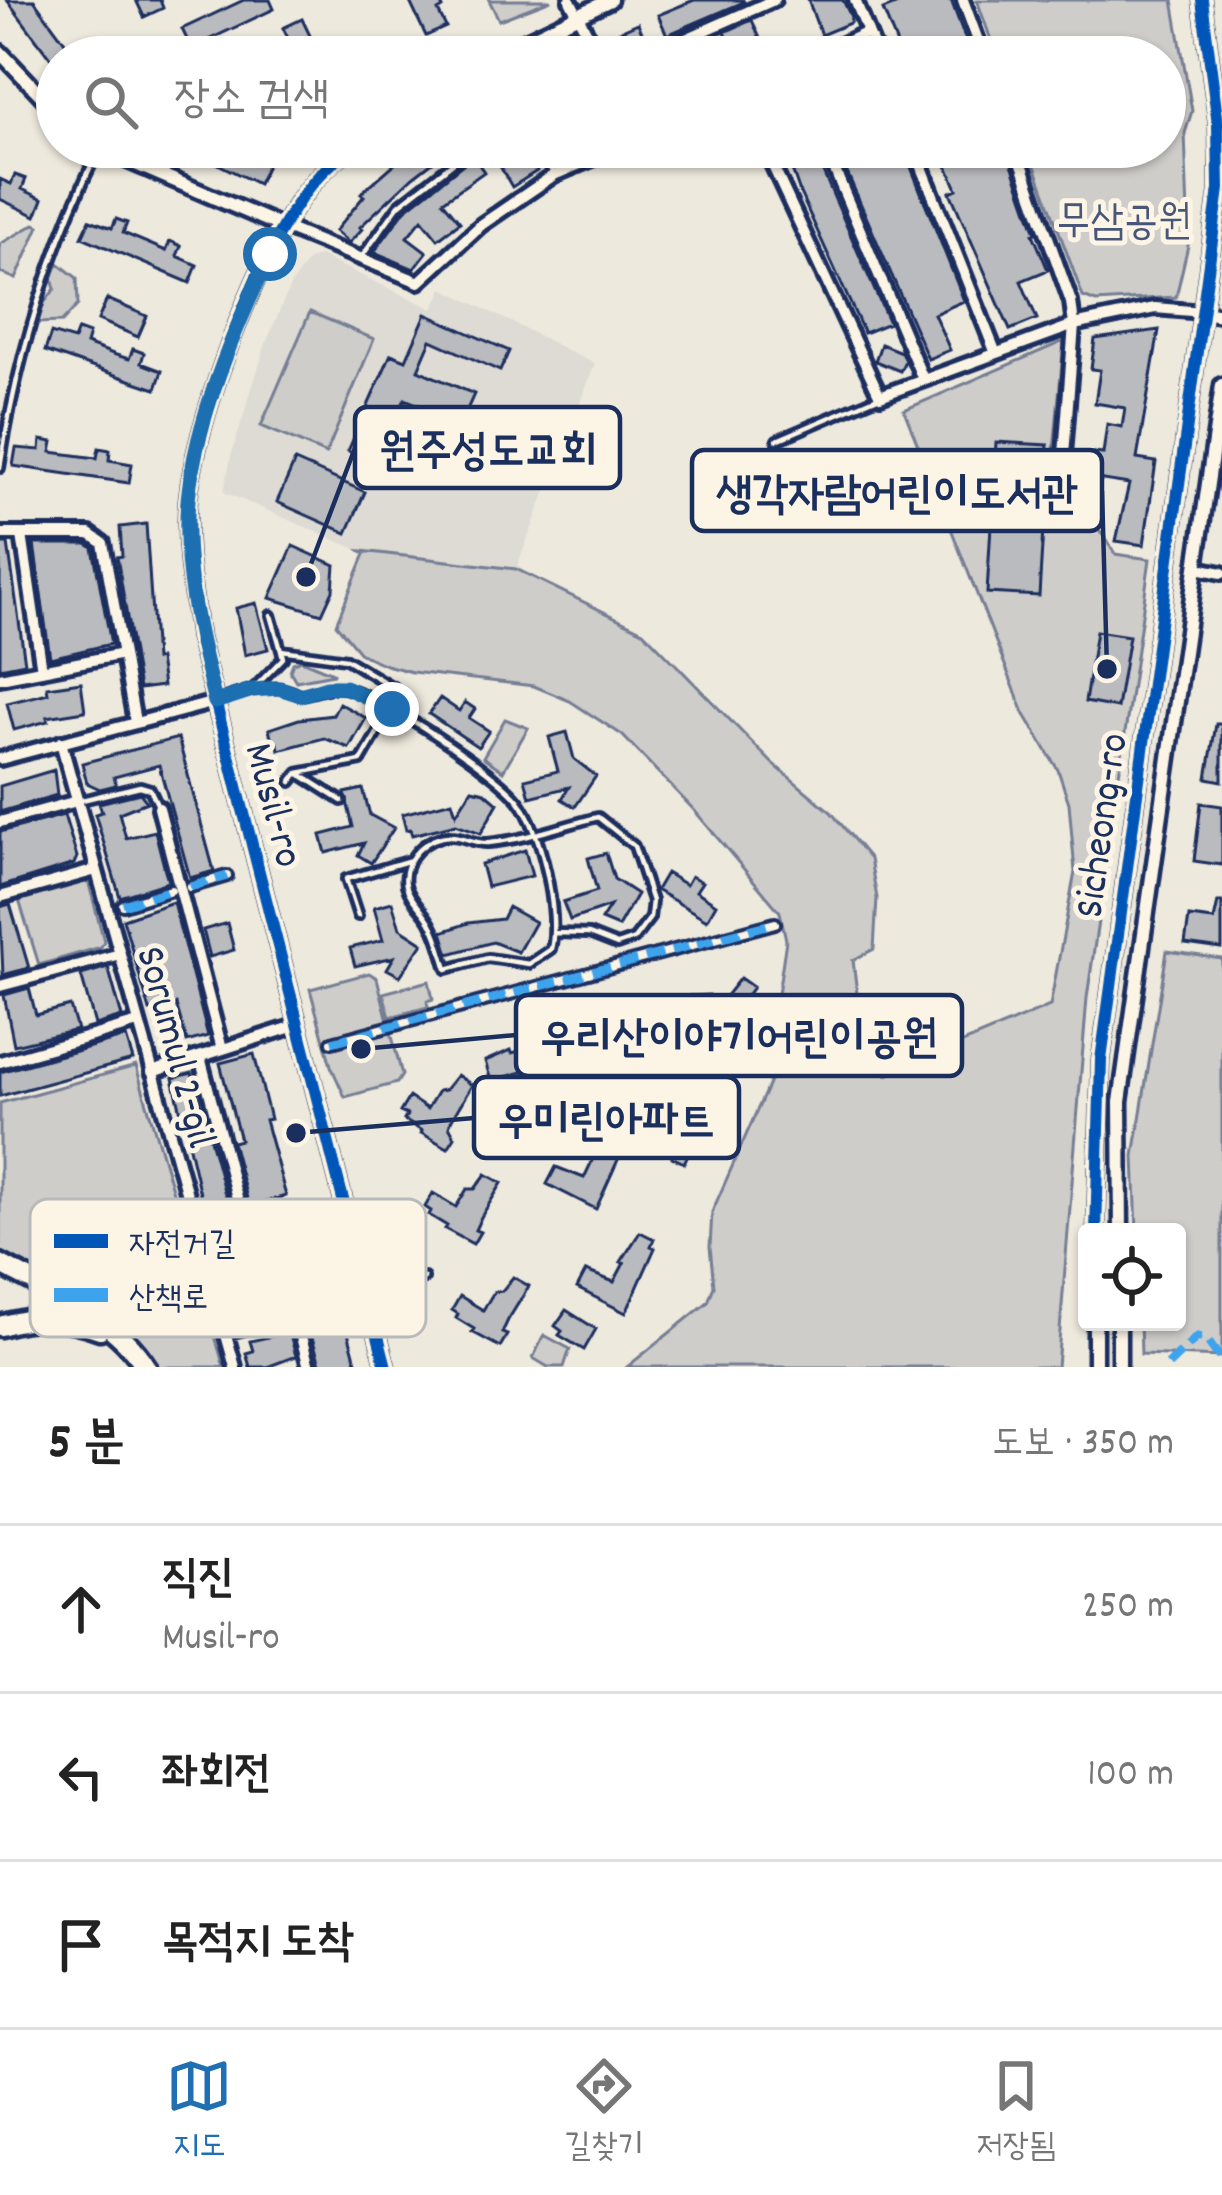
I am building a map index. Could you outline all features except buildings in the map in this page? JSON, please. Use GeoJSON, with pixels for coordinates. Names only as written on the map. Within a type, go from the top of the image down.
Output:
{"type":"FeatureCollection","features":[{"type":"Feature","properties":{"kind":"highway"},"geometry":{"type":"LineString","coordinates":[[0,1264],[30,1281]]}},
{"type":"Feature","properties":{"kind":"highway"},"geometry":{"type":"LineString","coordinates":[[0,1326],[30,1318]]}},
{"type":"Feature","properties":{"kind":"highway"},"geometry":{"type":"LineString","coordinates":[[107,1337],[135,1367]]}},
{"type":"Feature","properties":{"kind":"highway"},"geometry":{"type":"LineString","coordinates":[[121,1337],[146,1367]]}},
{"type":"Feature","properties":{"kind":"street"},"geometry":{"type":"LineString","coordinates":[[570,0],[588,36]]}},
{"type":"Feature","properties":{"kind":"street"},"geometry":{"type":"LineString","coordinates":[[534,36],[610,0]]}},
{"type":"Feature","properties":{"kind":"street"},"geometry":{"type":"LineString","coordinates":[[693,36],[774,0]]}},
{"type":"Feature","properties":{"kind":"street"},"geometry":{"type":"LineString","coordinates":[[856,0],[870,36]]}},
{"type":"Feature","properties":{"kind":"street"},"geometry":{"type":"LineString","coordinates":[[963,0],[976,36]]}},
{"type":"Feature","properties":{"kind":"street","name":"Sicheong-ro"},"geometry":{"type":"LineString","coordinates":[[1096,1223],[1104,1039],[1203,312],[1219,158],[1214,73],[1202,0]]}},
{"type":"Feature","properties":{"kind":"street"},"geometry":{"type":"LineString","coordinates":[[859,36],[868,32]]}},
{"type":"Feature","properties":{"kind":"street"},"geometry":{"type":"LineString","coordinates":[[0,52],[36,90]]}},
{"type":"Feature","properties":{"kind":"street"},"geometry":{"type":"LineString","coordinates":[[145,168],[419,283],[481,225],[571,168]]}},
{"type":"Feature","properties":{"kind":"street","name":"Musil-ro"},"geometry":{"type":"LineString","coordinates":[[325,168],[283,227],[244,311],[199,444],[188,501],[190,572],[199,638],[343,1199]]}},
{"type":"Feature","properties":{"kind":"street"},"geometry":{"type":"LineString","coordinates":[[774,168],[880,396],[1074,325],[1155,308],[1222,315]]}},
{"type":"Feature","properties":{"kind":"street"},"geometry":{"type":"LineString","coordinates":[[834,168],[923,379]]}},
{"type":"Feature","properties":{"kind":"street"},"geometry":{"type":"LineString","coordinates":[[922,168],[995,351]]}},
{"type":"Feature","properties":{"kind":"street"},"geometry":{"type":"LineString","coordinates":[[1023,168],[1071,302],[1074,325],[1060,507]]}},
{"type":"Feature","properties":{"kind":"street","name":"Sicheong-ro"},"geometry":{"type":"LineString","coordinates":[[1120,1223],[1120,1102],[1222,385]]}},
{"type":"Feature","properties":{"kind":"street"},"geometry":{"type":"LineString","coordinates":[[0,534],[90,534],[103,543],[134,722]]}},
{"type":"Feature","properties":{"kind":"street"},"geometry":{"type":"LineString","coordinates":[[22,535],[42,670]]}},
{"type":"Feature","properties":{"kind":"street"},"geometry":{"type":"LineString","coordinates":[[1197,568],[1222,573]]}},
{"type":"Feature","properties":{"kind":"street"},"geometry":{"type":"LineString","coordinates":[[0,678],[123,654]]}},
{"type":"Feature","properties":{"kind":"street"},"geometry":{"type":"LineString","coordinates":[[0,759],[215,702]]}},
{"type":"Feature","properties":{"kind":"street","name":"Sorumul 2-gil"},"geometry":{"type":"LineString","coordinates":[[61,742],[188,1199]]}},
{"type":"Feature","properties":{"kind":"street"},"geometry":{"type":"LineString","coordinates":[[0,822],[77,801]]}},
{"type":"Feature","properties":{"kind":"street"},"geometry":{"type":"LineString","coordinates":[[159,808],[222,1049]]}},
{"type":"Feature","properties":{"kind":"street"},"geometry":{"type":"LineString","coordinates":[[0,897],[96,870]]}},
{"type":"Feature","properties":{"kind":"street"},"geometry":{"type":"LineString","coordinates":[[190,887],[227,876]]}},
{"type":"Feature","properties":{"kind":"street"},"geometry":{"type":"LineString","coordinates":[[124,905],[171,890]]}},
{"type":"Feature","properties":{"kind":"street"},"geometry":{"type":"LineString","coordinates":[[332,1042],[775,923]]}},
{"type":"Feature","properties":{"kind":"street"},"geometry":{"type":"LineString","coordinates":[[0,986],[119,953]]}},
{"type":"Feature","properties":{"kind":"street"},"geometry":{"type":"LineString","coordinates":[[0,1062],[138,1023]]}},
{"type":"Feature","properties":{"kind":"street"},"geometry":{"type":"LineString","coordinates":[[152,1072],[298,1025]]}},
{"type":"Feature","properties":{"kind":"street"},"geometry":{"type":"LineString","coordinates":[[200,1057],[237,1199]]}},
{"type":"Feature","properties":{"kind":"street"},"geometry":{"type":"LineString","coordinates":[[1095,1331],[1095,1367]]}},
{"type":"Feature","properties":{"kind":"street"},"geometry":{"type":"LineString","coordinates":[[1119,1331],[1119,1367]]}},
{"type":"Feature","properties":{"kind":"street","name":"Sorumul 2-gil"},"geometry":{"type":"LineString","coordinates":[[226,1337],[235,1367]]}},
{"type":"Feature","properties":{"kind":"street"},"geometry":{"type":"LineString","coordinates":[[301,1337],[309,1367]]}},
{"type":"Feature","properties":{"kind":"street","name":"Musil-ro"},"geometry":{"type":"LineString","coordinates":[[378,1337],[386,1367]]}},
{"type":"Feature","properties":{"kind":"lane"},"geometry":{"type":"LineString","coordinates":[[0,467],[31,320],[89,168]]}},
{"type":"Feature","properties":{"kind":"lane"},"geometry":{"type":"LineString","coordinates":[[361,258],[399,205],[446,168]]}},
{"type":"Feature","properties":{"kind":"lane"},"geometry":{"type":"LineString","coordinates":[[550,168],[554,175]]}},
{"type":"Feature","properties":{"kind":"lane"},"geometry":{"type":"LineString","coordinates":[[777,440],[880,396]]}},
{"type":"Feature","properties":{"kind":"lane"},"geometry":{"type":"LineString","coordinates":[[252,690],[284,658],[271,615]]}},
{"type":"Feature","properties":{"kind":"lane"},"geometry":{"type":"LineString","coordinates":[[281,650],[346,658],[396,689],[400,698],[361,760],[298,773],[291,782]]}},
{"type":"Feature","properties":{"kind":"lane"},"geometry":{"type":"LineString","coordinates":[[215,702],[252,690],[279,688],[301,695],[345,687],[392,709],[517,797],[538,832],[555,932],[551,949],[529,964],[488,958],[447,969],[434,928],[408,891],[406,872],[426,843],[459,837],[484,844],[538,832],[598,817],[634,846],[652,902],[650,918],[638,936],[623,943],[555,932]]}},
{"type":"Feature","properties":{"kind":"lane"},"geometry":{"type":"LineString","coordinates":[[298,773],[341,801]]}},
{"type":"Feature","properties":{"kind":"lane"},"geometry":{"type":"LineString","coordinates":[[77,801],[140,787],[150,789],[159,808]]}},
{"type":"Feature","properties":{"kind":"lane"},"geometry":{"type":"LineString","coordinates":[[358,916],[346,880],[411,860]]}},
{"type":"Feature","properties":{"kind":"shaded area"},"geometry":{"type":"Polygon","coordinates":[[[320,256],[433,309],[443,288],[595,364],[516,569],[361,551],[224,492],[266,343],[290,286],[308,260],[320,256]]]}},
{"type":"Feature","properties":{"kind":"green space"},"geometry":{"type":"Polygon","coordinates":[[[489,0],[551,0],[499,20],[489,0]]]}},
{"type":"Feature","properties":{"kind":"green space","name":"무삼공원"},"geometry":{"type":"Polygon","coordinates":[[[977,0],[1173,0],[1179,36],[990,36],[977,0]]]}},
{"type":"Feature","properties":{"kind":"green space","name":"무삼공원"},"geometry":{"type":"Polygon","coordinates":[[[1186,76],[1192,111],[1186,130],[1186,76]]]}},
{"type":"Feature","properties":{"kind":"green space","name":"무삼공원"},"geometry":{"type":"Polygon","coordinates":[[[1186,160],[1189,241],[1176,297],[1096,302],[1083,297],[1036,168],[1186,168],[1186,160]]]}},
{"type":"Feature","properties":{"kind":"green space"},"geometry":{"type":"Polygon","coordinates":[[[39,226],[16,279],[0,272],[0,244],[39,226]]]}},
{"type":"Feature","properties":{"kind":"green space"},"geometry":{"type":"Polygon","coordinates":[[[58,263],[77,278],[78,305],[62,322],[38,323],[55,289],[52,279],[58,263]]]}},
{"type":"Feature","properties":{"kind":"green space"},"geometry":{"type":"Polygon","coordinates":[[[310,312],[374,339],[326,454],[261,426],[310,312]]]}},
{"type":"Feature","properties":{"kind":"green space"},"geometry":{"type":"Polygon","coordinates":[[[1064,341],[1048,516],[1089,523],[1115,554],[1150,559],[1087,998],[1057,1367],[627,1367],[708,1302],[714,1286],[712,1212],[783,1052],[799,999],[778,994],[786,940],[780,912],[694,810],[622,735],[570,701],[534,686],[412,672],[361,654],[336,624],[365,554],[361,551],[516,569],[643,631],[772,763],[831,812],[870,859],[877,898],[874,949],[853,960],[863,1043],[887,1075],[1050,1006],[1075,872],[1069,803],[1058,770],[1024,713],[904,410],[1064,341]]]}},
{"type":"Feature","properties":{"kind":"green space"},"geometry":{"type":"Polygon","coordinates":[[[301,660],[333,674],[296,681],[290,671],[301,660]]]}},
{"type":"Feature","properties":{"kind":"green space"},"geometry":{"type":"Polygon","coordinates":[[[505,719],[528,728],[503,771],[483,757],[505,719]]]}},
{"type":"Feature","properties":{"kind":"green space"},"geometry":{"type":"Polygon","coordinates":[[[83,881],[89,884],[104,941],[101,947],[39,965],[19,900],[83,881]]]}},
{"type":"Feature","properties":{"kind":"green space"},"geometry":{"type":"Polygon","coordinates":[[[1167,951],[1222,959],[1222,1357],[1141,1354],[1140,1331],[1186,1331],[1186,1223],[1137,1223],[1134,1156],[1167,951]]]}},
{"type":"Feature","properties":{"kind":"green space"},"geometry":{"type":"Polygon","coordinates":[[[369,973],[377,978],[402,1075],[397,1083],[345,1097],[331,1066],[310,989],[369,973]]]}},
{"type":"Feature","properties":{"kind":"green space"},"geometry":{"type":"Polygon","coordinates":[[[429,981],[433,999],[427,1001],[428,1007],[390,1017],[383,993],[429,981]]]}},
{"type":"Feature","properties":{"kind":"green space"},"geometry":{"type":"Polygon","coordinates":[[[697,1042],[703,1048],[704,1071],[674,1082],[665,1069],[666,1057],[681,1045],[697,1042]]]}},
{"type":"Feature","properties":{"kind":"green space"},"geometry":{"type":"Polygon","coordinates":[[[136,1066],[175,1199],[30,1199],[30,1267],[0,1251],[0,1103],[136,1066]]]}},
{"type":"Feature","properties":{"kind":"green space"},"geometry":{"type":"Polygon","coordinates":[[[544,1335],[570,1349],[564,1367],[548,1367],[533,1358],[544,1335]]]}},
{"type":"Feature","properties":{"kind":"green space"},"geometry":{"type":"Polygon","coordinates":[[[131,1337],[215,1337],[224,1367],[154,1367],[131,1337]]]}},
{"type":"Feature","properties":{"kind":"marked path"},"geometry":{"type":"LineString","coordinates":[[190,887],[227,876]]}},
{"type":"Feature","properties":{"kind":"marked path"},"geometry":{"type":"LineString","coordinates":[[123,905],[171,890]]}},
{"type":"Feature","properties":{"kind":"marked path"},"geometry":{"type":"LineString","coordinates":[[332,1042],[775,923]]}},
{"type":"Feature","properties":{"kind":"marked path"},"geometry":{"type":"LineString","coordinates":[[1168,1365],[1197,1337],[1206,1339],[1222,1361]]}},
{"type":"Feature","properties":{"kind":"cycle path"},"geometry":{"type":"LineString","coordinates":[[1096,1223],[1101,1060],[1219,189],[1218,124],[1202,0]]}},
{"type":"Feature","properties":{"kind":"cycle path"},"geometry":{"type":"LineString","coordinates":[[327,168],[278,235],[244,308],[202,431],[188,500],[187,534],[199,638],[343,1199]]}},
{"type":"Feature","properties":{"kind":"cycle path"},"geometry":{"type":"LineString","coordinates":[[378,1337],[386,1367]]}},
{"type":"Feature","properties":{"kind":"place","name":"원주성도교회"},"geometry":{"type":"Point","coordinates":[306,577]}},
{"type":"Feature","properties":{"kind":"place","name":"생각자람어린이도서관"},"geometry":{"type":"Point","coordinates":[1107,669]}},
{"type":"Feature","properties":{"kind":"place","name":"우리산이야기어린이공원"},"geometry":{"type":"Point","coordinates":[361,1049]}},
{"type":"Feature","properties":{"kind":"place","name":"우미린아파트"},"geometry":{"type":"Point","coordinates":[296,1133]}},
{"type":"Feature","properties":{"kind":"route"},"geometry":{"type":"LineString","coordinates":[[270,254],[217,386],[188,501],[190,572],[199,638],[215,702],[252,690],[279,688],[301,695],[345,687],[392,709]]}}]}
